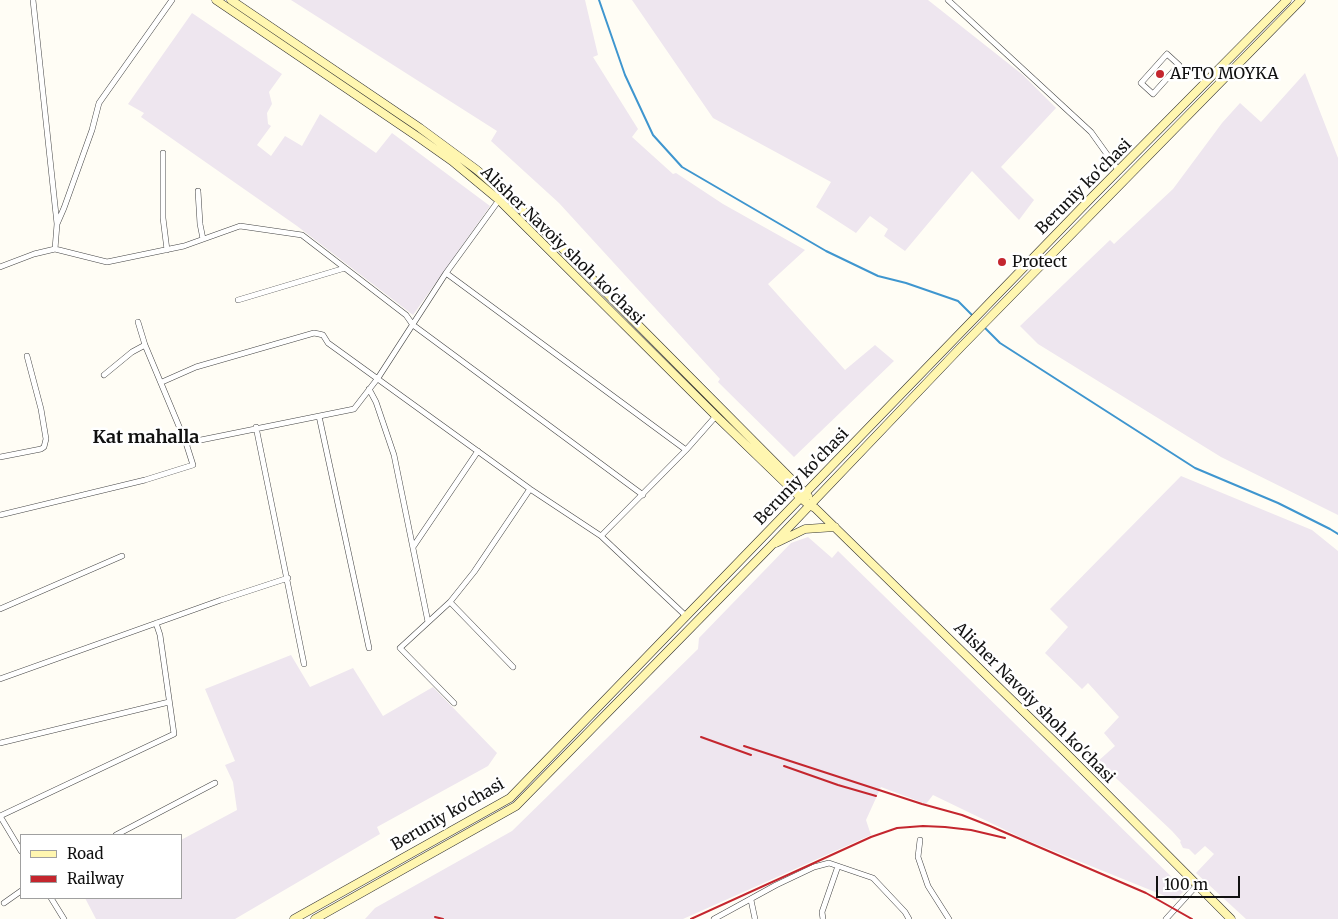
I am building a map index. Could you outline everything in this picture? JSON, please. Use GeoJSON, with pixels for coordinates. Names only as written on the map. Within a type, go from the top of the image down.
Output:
{"type":"FeatureCollection","features":[{"type":"Feature","properties":{"kind":"main road","name":"Alisher Navoiy shoh ko'chasi"},"geometry":{"type":"LineString","coordinates":[[216,0],[452,161],[499,200],[716,416],[803,496]]}},
{"type":"Feature","properties":{"kind":"main road","name":"Alisher Navoiy shoh ko'chasi"},"geometry":{"type":"LineString","coordinates":[[232,0],[420,128],[477,170],[538,224],[803,496],[1065,752],[1231,919]]}},
{"type":"Feature","properties":{"kind":"main road","name":"Beruniy ko'chasi"},"geometry":{"type":"LineString","coordinates":[[294,919],[510,798],[1032,259],[1287,0]]}},
{"type":"Feature","properties":{"kind":"main road","name":"Beruniy ko'chasi"},"geometry":{"type":"LineString","coordinates":[[315,919],[516,806],[812,505],[961,347],[1301,0]]}},
{"type":"Feature","properties":{"kind":"main road"},"geometry":{"type":"LineString","coordinates":[[1213,75],[1221,82]]}},
{"type":"Feature","properties":{"kind":"main road"},"geometry":{"type":"LineString","coordinates":[[1032,259],[1040,266]]}},
{"type":"Feature","properties":{"kind":"main road"},"geometry":{"type":"LineString","coordinates":[[770,547],[795,532],[805,529],[835,527]]}},
{"type":"Feature","properties":{"kind":"main road"},"geometry":{"type":"LineString","coordinates":[[353,885],[358,894]]}},
{"type":"Feature","properties":{"kind":"street"},"geometry":{"type":"LineString","coordinates":[[33,0],[57,224],[54,249]]}},
{"type":"Feature","properties":{"kind":"street"},"geometry":{"type":"LineString","coordinates":[[57,224],[92,130],[99,103],[172,0]]}},
{"type":"Feature","properties":{"kind":"street"},"geometry":{"type":"LineString","coordinates":[[948,0],[1091,132],[1120,171]]}},
{"type":"Feature","properties":{"kind":"street"},"geometry":{"type":"LineString","coordinates":[[1167,54],[1179,65],[1153,94],[1141,83],[1167,54]]}},
{"type":"Feature","properties":{"kind":"street"},"geometry":{"type":"LineString","coordinates":[[163,153],[163,218],[167,250]]}},
{"type":"Feature","properties":{"kind":"street"},"geometry":{"type":"LineString","coordinates":[[198,191],[203,239]]}},
{"type":"Feature","properties":{"kind":"street"},"geometry":{"type":"LineString","coordinates":[[186,442],[354,408],[378,378],[446,273],[499,200]]}},
{"type":"Feature","properties":{"kind":"street"},"geometry":{"type":"LineString","coordinates":[[0,267],[34,254],[54,249],[107,262],[184,246],[240,226],[302,235],[406,315],[413,325],[643,495]]}},
{"type":"Feature","properties":{"kind":"street"},"geometry":{"type":"LineString","coordinates":[[238,300],[345,268]]}},
{"type":"Feature","properties":{"kind":"street"},"geometry":{"type":"LineString","coordinates":[[446,273],[686,450]]}},
{"type":"Feature","properties":{"kind":"street"},"geometry":{"type":"LineString","coordinates":[[0,515],[144,480],[193,465],[162,382],[145,345],[138,322]]}},
{"type":"Feature","properties":{"kind":"street"},"geometry":{"type":"LineString","coordinates":[[162,382],[196,367],[314,334],[323,335],[328,343],[530,489],[601,536],[687,617]]}},
{"type":"Feature","properties":{"kind":"street"},"geometry":{"type":"LineString","coordinates":[[104,375],[132,352],[145,345]]}},
{"type":"Feature","properties":{"kind":"street"},"geometry":{"type":"LineString","coordinates":[[0,457],[41,449],[46,440],[42,409],[27,356]]}},
{"type":"Feature","properties":{"kind":"street"},"geometry":{"type":"LineString","coordinates":[[369,389],[376,402],[394,455],[428,622]]}},
{"type":"Feature","properties":{"kind":"street"},"geometry":{"type":"LineString","coordinates":[[319,416],[369,648]]}},
{"type":"Feature","properties":{"kind":"street"},"geometry":{"type":"LineString","coordinates":[[601,536],[643,495],[716,416]]}},
{"type":"Feature","properties":{"kind":"street"},"geometry":{"type":"LineString","coordinates":[[256,428],[304,664]]}},
{"type":"Feature","properties":{"kind":"street"},"geometry":{"type":"LineString","coordinates":[[414,547],[478,451]]}},
{"type":"Feature","properties":{"kind":"street"},"geometry":{"type":"LineString","coordinates":[[454,703],[400,648],[450,602],[474,572],[530,489]]}},
{"type":"Feature","properties":{"kind":"street"},"geometry":{"type":"LineString","coordinates":[[0,609],[122,556]]}},
{"type":"Feature","properties":{"kind":"street"},"geometry":{"type":"LineString","coordinates":[[0,679],[288,578]]}},
{"type":"Feature","properties":{"kind":"street"},"geometry":{"type":"LineString","coordinates":[[450,602],[513,667]]}},
{"type":"Feature","properties":{"kind":"street"},"geometry":{"type":"LineString","coordinates":[[20,848],[0,816],[174,734],[160,635],[156,623]]}},
{"type":"Feature","properties":{"kind":"street"},"geometry":{"type":"LineString","coordinates":[[0,743],[170,702]]}},
{"type":"Feature","properties":{"kind":"street"},"geometry":{"type":"LineString","coordinates":[[118,834],[215,783]]}},
{"type":"Feature","properties":{"kind":"street"},"geometry":{"type":"LineString","coordinates":[[920,840],[918,856],[928,886],[950,919]]}},
{"type":"Feature","properties":{"kind":"street"},"geometry":{"type":"LineString","coordinates":[[714,919],[776,885],[814,867],[829,863],[873,878],[905,912],[909,919]]}},
{"type":"Feature","properties":{"kind":"street"},"geometry":{"type":"LineString","coordinates":[[823,919],[822,912],[838,866]]}},
{"type":"Feature","properties":{"kind":"street"},"geometry":{"type":"LineString","coordinates":[[1166,919],[1197,885]]}},
{"type":"Feature","properties":{"kind":"street"},"geometry":{"type":"LineString","coordinates":[[4,903],[20,892]]}},
{"type":"Feature","properties":{"kind":"street"},"geometry":{"type":"LineString","coordinates":[[52,899],[64,919]]}},
{"type":"Feature","properties":{"kind":"street"},"geometry":{"type":"LineString","coordinates":[[751,900],[755,919]]}},
{"type":"Feature","properties":{"kind":"shaded area"},"geometry":{"type":"Polygon","coordinates":[[[291,0],[585,0],[598,55],[593,57],[638,129],[632,137],[673,174],[676,173],[723,204],[805,250],[768,284],[845,370],[875,345],[894,361],[794,457],[718,382],[720,379],[559,203],[491,141],[497,131],[291,0]]]}},
{"type":"Feature","properties":{"kind":"shaded area"},"geometry":{"type":"Polygon","coordinates":[[[632,0],[928,0],[1023,75],[1056,108],[1001,167],[1034,200],[1019,220],[972,171],[905,251],[884,236],[888,229],[870,216],[856,233],[816,207],[831,182],[713,118],[632,0]]]}},
{"type":"Feature","properties":{"kind":"shaded area"},"geometry":{"type":"Polygon","coordinates":[[[192,13],[282,74],[269,92],[272,104],[267,113],[268,124],[271,126],[257,145],[271,156],[285,136],[302,146],[320,114],[376,153],[392,133],[490,206],[413,315],[297,226],[141,117],[144,113],[128,104],[192,13]]]}},
{"type":"Feature","properties":{"kind":"shaded area"},"geometry":{"type":"Polygon","coordinates":[[[1305,73],[1338,158],[1338,515],[1221,457],[1038,344],[1020,326],[1110,240],[1114,244],[1173,189],[1222,123],[1240,103],[1261,122],[1305,73]]]}},
{"type":"Feature","properties":{"kind":"shaded area"},"geometry":{"type":"Polygon","coordinates":[[[1181,476],[1312,530],[1338,551],[1338,919],[1246,919],[1196,873],[1214,854],[1205,846],[1195,855],[1189,849],[1183,848],[1181,841],[1172,831],[1097,762],[1115,746],[1104,733],[1119,717],[1088,683],[1082,689],[1045,653],[1068,627],[1050,609],[1181,476]]]}},
{"type":"Feature","properties":{"kind":"shaded area"},"geometry":{"type":"Polygon","coordinates":[[[808,537],[832,558],[838,551],[1185,890],[1175,900],[1024,839],[933,795],[926,804],[881,787],[866,820],[871,835],[683,919],[365,919],[375,908],[512,831],[698,649],[699,638],[791,543],[808,537]]]}},
{"type":"Feature","properties":{"kind":"shaded area"},"geometry":{"type":"Polygon","coordinates":[[[291,655],[310,687],[353,668],[383,716],[433,687],[497,753],[488,766],[377,827],[380,834],[235,919],[96,919],[86,899],[182,899],[182,839],[237,810],[233,782],[225,765],[235,761],[205,689],[291,655]]]}},
{"type":"Feature","properties":{"kind":"waterway"},"geometry":{"type":"LineString","coordinates":[[599,0],[625,75],[653,135],[682,167],[826,251],[878,276],[906,283],[958,301],[973,316]]}},
{"type":"Feature","properties":{"kind":"waterway"},"geometry":{"type":"LineString","coordinates":[[984,327],[1000,343],[1195,468],[1278,503],[1338,534]]}},
{"type":"Feature","properties":{"kind":"railway"},"geometry":{"type":"LineString","coordinates":[[701,737],[751,755]]}},
{"type":"Feature","properties":{"kind":"railway"},"geometry":{"type":"LineString","coordinates":[[744,746],[922,804],[962,815],[1146,893],[1192,919]]}},
{"type":"Feature","properties":{"kind":"railway"},"geometry":{"type":"LineString","coordinates":[[784,766],[876,796]]}},
{"type":"Feature","properties":{"kind":"railway"},"geometry":{"type":"LineString","coordinates":[[691,919],[871,837],[897,828],[945,827],[971,830],[1005,838]]}},
{"type":"Feature","properties":{"kind":"railway"},"geometry":{"type":"LineString","coordinates":[[435,917],[443,919]]}},
{"type":"Feature","properties":{"kind":"place","name":"AFTO MOYKA"},"geometry":{"type":"Point","coordinates":[1160,74]}},
{"type":"Feature","properties":{"kind":"place","name":"Protect"},"geometry":{"type":"Point","coordinates":[1002,262]}},
{"type":"Feature","properties":{"kind":"district","name":"Kat mahalla"},"geometry":{"type":"Point","coordinates":[146,438]}}]}
